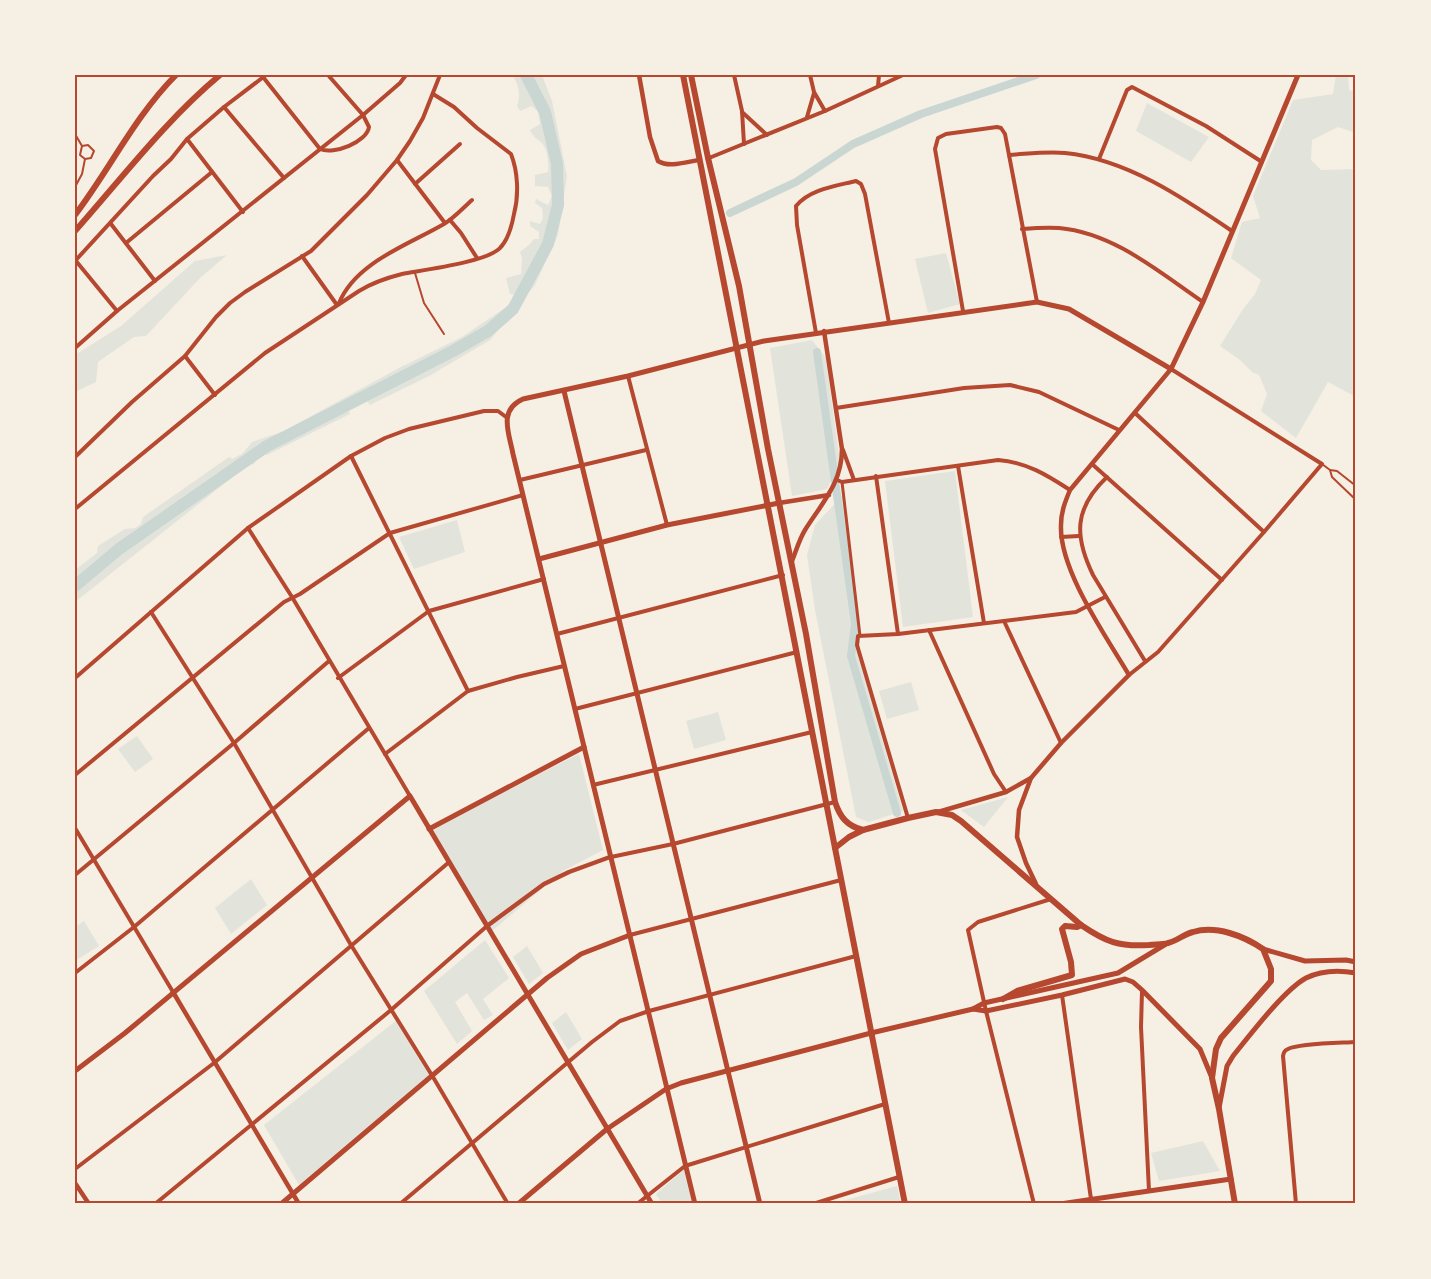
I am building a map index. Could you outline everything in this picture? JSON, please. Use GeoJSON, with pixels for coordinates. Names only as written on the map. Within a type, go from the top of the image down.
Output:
{"type":"FeatureCollection","features":[{"type":"Feature","properties":{"kind":"main road"},"geometry":{"type":"LineString","coordinates":[[75,215],[88,199],[138,121],[161,90],[176,75]]}},
{"type":"Feature","properties":{"kind":"main road"},"geometry":{"type":"LineString","coordinates":[[75,231],[165,128],[197,94],[220,75]]}},
{"type":"Feature","properties":{"kind":"main road"},"geometry":{"type":"LineString","coordinates":[[683,75],[905,1204]]}},
{"type":"Feature","properties":{"kind":"main road"},"geometry":{"type":"LineString","coordinates":[[691,75],[708,158],[739,286],[792,561],[835,802],[848,824],[863,830]]}},
{"type":"Feature","properties":{"kind":"main road"},"geometry":{"type":"LineString","coordinates":[[695,1204],[574,709],[506,417],[518,401],[628,376],[750,344],[824,331],[1037,302],[1058,305],[1079,314],[1172,369],[1203,302],[1298,75]]}},
{"type":"Feature","properties":{"kind":"main road"},"geometry":{"type":"LineString","coordinates":[[75,209],[88,199]]}},
{"type":"Feature","properties":{"kind":"main road"},"geometry":{"type":"LineString","coordinates":[[564,391],[760,1204]]}},
{"type":"Feature","properties":{"kind":"main road"},"geometry":{"type":"LineString","coordinates":[[539,559],[668,525],[780,503]]}},
{"type":"Feature","properties":{"kind":"main road"},"geometry":{"type":"LineString","coordinates":[[429,829],[584,747]]}},
{"type":"Feature","properties":{"kind":"main road"},"geometry":{"type":"LineString","coordinates":[[75,1071],[410,796],[652,1204]]}},
{"type":"Feature","properties":{"kind":"main road"},"geometry":{"type":"LineString","coordinates":[[835,848],[863,830],[908,818],[936,812],[955,817],[1081,925],[1097,936],[1113,943],[1130,946],[1168,944]]}},
{"type":"Feature","properties":{"kind":"main road"},"geometry":{"type":"LineString","coordinates":[[1003,999],[1017,991],[1072,975],[1062,929],[1081,925]]}},
{"type":"Feature","properties":{"kind":"main road"},"geometry":{"type":"LineString","coordinates":[[518,1204],[607,1129],[666,1089],[871,1033],[973,1009],[984,1003],[1118,973],[1194,931],[1225,931],[1263,949],[1305,961],[1346,960],[1356,962]]}},
{"type":"Feature","properties":{"kind":"main road"},"geometry":{"type":"LineString","coordinates":[[281,1204],[547,978],[581,954],[630,935]]}},
{"type":"Feature","properties":{"kind":"main road"},"geometry":{"type":"LineString","coordinates":[[1212,1078],[1216,1048],[1221,1038],[1271,981],[1271,969],[1263,949]]}},
{"type":"Feature","properties":{"kind":"main road"},"geometry":{"type":"LineString","coordinates":[[1219,1109],[1227,1065],[1296,986],[1318,973],[1336,971],[1356,973]]}},
{"type":"Feature","properties":{"kind":"main road"},"geometry":{"type":"LineString","coordinates":[[973,1009],[986,1011],[1125,979],[1133,982],[1200,1049],[1212,1078],[1235,1204]]}},
{"type":"Feature","properties":{"kind":"main road"},"geometry":{"type":"LineString","coordinates":[[1060,1204],[1231,1179]]}},
{"type":"Feature","properties":{"kind":"street"},"geometry":{"type":"LineString","coordinates":[[117,311],[75,261],[187,139],[264,76],[320,149],[326,151],[336,149],[365,136],[369,127],[363,115],[329,75]]}},
{"type":"Feature","properties":{"kind":"street"},"geometry":{"type":"LineString","coordinates":[[75,348],[117,311],[363,115],[406,75]]}},
{"type":"Feature","properties":{"kind":"street"},"geometry":{"type":"LineString","coordinates":[[75,457],[132,402],[185,356],[230,303],[323,240],[397,160],[423,118],[440,75]]}},
{"type":"Feature","properties":{"kind":"street"},"geometry":{"type":"LineString","coordinates":[[639,75],[652,147],[658,161],[665,165],[699,160]]}},
{"type":"Feature","properties":{"kind":"street"},"geometry":{"type":"LineString","coordinates":[[734,75],[742,111],[744,144]]}},
{"type":"Feature","properties":{"kind":"street"},"geometry":{"type":"LineString","coordinates":[[810,75],[814,92],[825,111]]}},
{"type":"Feature","properties":{"kind":"street"},"geometry":{"type":"LineString","coordinates":[[878,86],[879,75]]}},
{"type":"Feature","properties":{"kind":"street"},"geometry":{"type":"LineString","coordinates":[[708,158],[825,111],[903,75]]}},
{"type":"Feature","properties":{"kind":"street"},"geometry":{"type":"LineString","coordinates":[[1099,159],[1126,90],[1130,87],[1206,126],[1262,162]]}},
{"type":"Feature","properties":{"kind":"street"},"geometry":{"type":"LineString","coordinates":[[807,117],[814,92]]}},
{"type":"Feature","properties":{"kind":"street"},"geometry":{"type":"LineString","coordinates":[[75,508],[265,353],[338,304],[373,283],[492,254],[502,247],[511,226],[516,204],[517,191],[513,160],[507,149],[434,94]]}},
{"type":"Feature","properties":{"kind":"street"},"geometry":{"type":"LineString","coordinates":[[224,107],[284,178]]}},
{"type":"Feature","properties":{"kind":"street"},"geometry":{"type":"LineString","coordinates":[[742,111],[767,135]]}},
{"type":"Feature","properties":{"kind":"street"},"geometry":{"type":"LineString","coordinates":[[963,311],[935,149],[938,138],[946,134],[999,128],[1005,134],[1037,302]]}},
{"type":"Feature","properties":{"kind":"street"},"geometry":{"type":"LineString","coordinates":[[187,139],[243,212]]}},
{"type":"Feature","properties":{"kind":"street"},"geometry":{"type":"LineString","coordinates":[[415,184],[460,144]]}},
{"type":"Feature","properties":{"kind":"street"},"geometry":{"type":"LineString","coordinates":[[1009,155],[1061,152],[1099,159],[1172,193],[1232,231]]}},
{"type":"Feature","properties":{"kind":"street"},"geometry":{"type":"LineString","coordinates":[[397,160],[415,184],[469,244],[477,258]]}},
{"type":"Feature","properties":{"kind":"street"},"geometry":{"type":"LineString","coordinates":[[126,243],[212,172]]}},
{"type":"Feature","properties":{"kind":"street"},"geometry":{"type":"LineString","coordinates":[[816,333],[796,225],[796,206],[802,199],[823,189],[856,181],[863,186],[867,202],[889,323]]}},
{"type":"Feature","properties":{"kind":"street"},"geometry":{"type":"LineString","coordinates":[[338,304],[346,289],[362,272],[448,221],[472,200]]}},
{"type":"Feature","properties":{"kind":"street"},"geometry":{"type":"LineString","coordinates":[[111,224],[156,281]]}},
{"type":"Feature","properties":{"kind":"street"},"geometry":{"type":"LineString","coordinates":[[1022,229],[1059,228],[1116,244],[1203,302]]}},
{"type":"Feature","properties":{"kind":"street"},"geometry":{"type":"LineString","coordinates":[[302,256],[338,304]]}},
{"type":"Feature","properties":{"kind":"street"},"geometry":{"type":"LineString","coordinates":[[824,331],[842,449],[839,481],[860,636],[857,645],[908,818]]}},
{"type":"Feature","properties":{"kind":"street"},"geometry":{"type":"LineString","coordinates":[[75,339],[79,344]]}},
{"type":"Feature","properties":{"kind":"street"},"geometry":{"type":"LineString","coordinates":[[185,356],[215,395]]}},
{"type":"Feature","properties":{"kind":"street"},"geometry":{"type":"LineString","coordinates":[[1037,886],[1017,837],[1019,810],[1031,778],[1061,743],[1129,675],[1158,652],[1322,464],[1172,369],[1070,490],[1064,506],[1061,537],[1065,555],[1089,606],[1129,675]]}},
{"type":"Feature","properties":{"kind":"street"},"geometry":{"type":"LineString","coordinates":[[628,376],[646,450],[668,525]]}},
{"type":"Feature","properties":{"kind":"street"},"geometry":{"type":"LineString","coordinates":[[836,408],[964,388],[1010,385],[1047,395],[1119,430]]}},
{"type":"Feature","properties":{"kind":"street"},"geometry":{"type":"LineString","coordinates":[[75,678],[248,528],[351,456],[385,438],[409,429],[490,410],[498,411],[506,417]]}},
{"type":"Feature","properties":{"kind":"street"},"geometry":{"type":"LineString","coordinates":[[1135,413],[1264,532]]}},
{"type":"Feature","properties":{"kind":"street"},"geometry":{"type":"LineString","coordinates":[[842,449],[854,480]]}},
{"type":"Feature","properties":{"kind":"street"},"geometry":{"type":"LineString","coordinates":[[520,480],[646,450]]}},
{"type":"Feature","properties":{"kind":"street"},"geometry":{"type":"LineString","coordinates":[[351,456],[468,691]]}},
{"type":"Feature","properties":{"kind":"street"},"geometry":{"type":"LineString","coordinates":[[839,481],[998,460],[1012,461],[1032,467],[1070,490]]}},
{"type":"Feature","properties":{"kind":"street"},"geometry":{"type":"LineString","coordinates":[[1092,465],[1222,580]]}},
{"type":"Feature","properties":{"kind":"street"},"geometry":{"type":"LineString","coordinates":[[958,466],[984,623]]}},
{"type":"Feature","properties":{"kind":"street"},"geometry":{"type":"LineString","coordinates":[[876,476],[898,634]]}},
{"type":"Feature","properties":{"kind":"street"},"geometry":{"type":"LineString","coordinates":[[1107,477],[1089,495],[1080,518],[1079,537],[1088,564],[1105,597],[1145,661]]}},
{"type":"Feature","properties":{"kind":"street"},"geometry":{"type":"LineString","coordinates":[[792,561],[804,531],[839,481]]}},
{"type":"Feature","properties":{"kind":"street"},"geometry":{"type":"LineString","coordinates":[[75,775],[292,597],[300,594],[390,533],[523,495]]}},
{"type":"Feature","properties":{"kind":"street"},"geometry":{"type":"LineString","coordinates":[[780,503],[829,495]]}},
{"type":"Feature","properties":{"kind":"street"},"geometry":{"type":"LineString","coordinates":[[248,528],[292,597],[410,796]]}},
{"type":"Feature","properties":{"kind":"street"},"geometry":{"type":"LineString","coordinates":[[1061,537],[1079,537]]}},
{"type":"Feature","properties":{"kind":"street"},"geometry":{"type":"LineString","coordinates":[[557,634],[783,575]]}},
{"type":"Feature","properties":{"kind":"street"},"geometry":{"type":"LineString","coordinates":[[339,678],[429,611],[544,579]]}},
{"type":"Feature","properties":{"kind":"street"},"geometry":{"type":"LineString","coordinates":[[860,636],[898,634],[1076,612],[1105,597]]}},
{"type":"Feature","properties":{"kind":"street"},"geometry":{"type":"LineString","coordinates":[[151,612],[234,743],[351,945],[508,1204]]}},
{"type":"Feature","properties":{"kind":"street"},"geometry":{"type":"LineString","coordinates":[[1004,621],[1061,743]]}},
{"type":"Feature","properties":{"kind":"street"},"geometry":{"type":"LineString","coordinates":[[929,630],[994,774],[1006,792]]}},
{"type":"Feature","properties":{"kind":"street"},"geometry":{"type":"LineString","coordinates":[[574,709],[797,652]]}},
{"type":"Feature","properties":{"kind":"street"},"geometry":{"type":"LineString","coordinates":[[75,875],[329,661]]}},
{"type":"Feature","properties":{"kind":"street"},"geometry":{"type":"LineString","coordinates":[[385,754],[468,691],[564,666]]}},
{"type":"Feature","properties":{"kind":"street"},"geometry":{"type":"LineString","coordinates":[[75,973],[134,927],[369,728]]}},
{"type":"Feature","properties":{"kind":"street"},"geometry":{"type":"LineString","coordinates":[[593,785],[812,732]]}},
{"type":"Feature","properties":{"kind":"street"},"geometry":{"type":"LineString","coordinates":[[936,812],[1006,792],[1031,778]]}},
{"type":"Feature","properties":{"kind":"street"},"geometry":{"type":"LineString","coordinates":[[155,1204],[391,1010],[487,926],[544,884],[610,857],[673,844],[835,802]]}},
{"type":"Feature","properties":{"kind":"street"},"geometry":{"type":"LineString","coordinates":[[75,828],[299,1204]]}},
{"type":"Feature","properties":{"kind":"street"},"geometry":{"type":"LineString","coordinates":[[75,1169],[214,1063],[448,863]]}},
{"type":"Feature","properties":{"kind":"street"},"geometry":{"type":"LineString","coordinates":[[630,935],[841,880]]}},
{"type":"Feature","properties":{"kind":"street"},"geometry":{"type":"LineString","coordinates":[[1034,1204],[968,936],[970,928],[978,922],[1051,899]]}},
{"type":"Feature","properties":{"kind":"street"},"geometry":{"type":"LineString","coordinates":[[400,1204],[567,1061],[620,1021],[649,1011],[857,955]]}},
{"type":"Feature","properties":{"kind":"street"},"geometry":{"type":"LineString","coordinates":[[1142,990],[1141,1027],[1150,1191]]}},
{"type":"Feature","properties":{"kind":"street"},"geometry":{"type":"LineString","coordinates":[[1062,995],[1091,1199]]}},
{"type":"Feature","properties":{"kind":"street"},"geometry":{"type":"LineString","coordinates":[[1296,1204],[1283,1056],[1288,1049],[1356,1042]]}},
{"type":"Feature","properties":{"kind":"street"},"geometry":{"type":"LineString","coordinates":[[637,1204],[685,1166],[885,1103]]}},
{"type":"Feature","properties":{"kind":"street"},"geometry":{"type":"LineString","coordinates":[[813,1204],[900,1177]]}},
{"type":"Feature","properties":{"kind":"street"},"geometry":{"type":"LineString","coordinates":[[75,1183],[89,1204]]}},
{"type":"Feature","properties":{"kind":"lane"},"geometry":{"type":"LineString","coordinates":[[75,134],[82,146],[80,155],[85,159]]}},
{"type":"Feature","properties":{"kind":"lane"},"geometry":{"type":"LineString","coordinates":[[82,146],[88,145],[94,151],[92,157],[85,159]]}},
{"type":"Feature","properties":{"kind":"lane"},"geometry":{"type":"LineString","coordinates":[[75,187],[82,174],[85,159]]}},
{"type":"Feature","properties":{"kind":"lane"},"geometry":{"type":"LineString","coordinates":[[415,273],[424,303],[444,334]]}},
{"type":"Feature","properties":{"kind":"lane"},"geometry":{"type":"LineString","coordinates":[[1322,464],[1330,470],[1337,471],[1356,486]]}},
{"type":"Feature","properties":{"kind":"lane"},"geometry":{"type":"LineString","coordinates":[[1330,470],[1332,477],[1356,500]]}},
{"type":"Feature","properties":{"kind":"shaded area"},"geometry":{"type":"Polygon","coordinates":[[[512,75],[542,75],[552,101],[567,176],[558,235],[535,285],[490,340],[429,376],[370,405],[367,401],[349,410],[350,414],[267,455],[264,453],[256,457],[255,463],[252,465],[250,463],[75,602],[75,570],[97,553],[98,546],[125,529],[135,528],[141,524],[143,517],[229,457],[232,459],[242,454],[252,442],[284,431],[399,368],[462,337],[509,305],[517,295],[510,294],[506,278],[521,274],[520,252],[534,239],[539,239],[539,232],[530,226],[530,221],[540,224],[543,218],[542,208],[535,203],[536,199],[548,205],[552,196],[548,187],[535,186],[535,175],[548,172],[545,148],[530,130],[540,124],[538,112],[532,106],[520,111],[517,106],[519,90],[512,75]]]}},
{"type":"Feature","properties":{"kind":"shaded area"},"geometry":{"type":"Polygon","coordinates":[[[1336,75],[1348,75],[1349,90],[1356,92],[1356,133],[1338,127],[1312,140],[1311,160],[1321,170],[1356,169],[1356,393],[1354,396],[1328,382],[1296,438],[1261,411],[1267,394],[1259,375],[1220,346],[1255,294],[1261,280],[1231,258],[1242,222],[1260,218],[1253,196],[1293,100],[1333,94],[1336,75]]]}},
{"type":"Feature","properties":{"kind":"shaded area"},"geometry":{"type":"Polygon","coordinates":[[[1147,103],[1209,137],[1191,162],[1136,131],[1147,103]]]}},
{"type":"Feature","properties":{"kind":"shaded area"},"geometry":{"type":"Polygon","coordinates":[[[946,253],[960,304],[928,313],[915,259],[946,253]]]}},
{"type":"Feature","properties":{"kind":"shaded area"},"geometry":{"type":"Polygon","coordinates":[[[227,255],[200,278],[146,336],[134,337],[98,362],[96,382],[75,392],[75,355],[121,326],[195,261],[227,255]]]}},
{"type":"Feature","properties":{"kind":"shaded area"},"geometry":{"type":"Polygon","coordinates":[[[812,340],[826,358],[840,463],[827,489],[792,496],[770,348],[812,340]]]}},
{"type":"Feature","properties":{"kind":"shaded area"},"geometry":{"type":"Polygon","coordinates":[[[955,471],[973,617],[903,627],[885,481],[955,471]]]}},
{"type":"Feature","properties":{"kind":"shaded area"},"geometry":{"type":"Polygon","coordinates":[[[844,494],[860,642],[859,658],[903,811],[869,822],[856,817],[815,610],[807,555],[815,525],[844,494]]]}},
{"type":"Feature","properties":{"kind":"shaded area"},"geometry":{"type":"Polygon","coordinates":[[[457,520],[465,552],[414,569],[399,537],[457,520]]]}},
{"type":"Feature","properties":{"kind":"shaded area"},"geometry":{"type":"Polygon","coordinates":[[[911,682],[919,710],[887,719],[879,691],[911,682]]]}},
{"type":"Feature","properties":{"kind":"shaded area"},"geometry":{"type":"Polygon","coordinates":[[[718,712],[726,740],[694,749],[686,721],[718,712]]]}},
{"type":"Feature","properties":{"kind":"shaded area"},"geometry":{"type":"Polygon","coordinates":[[[137,736],[153,759],[135,772],[118,749],[137,736]]]}},
{"type":"Feature","properties":{"kind":"shaded area"},"geometry":{"type":"Polygon","coordinates":[[[579,754],[603,850],[563,871],[492,931],[430,829],[579,754]]]}},
{"type":"Feature","properties":{"kind":"shaded area"},"geometry":{"type":"Polygon","coordinates":[[[1008,797],[984,827],[961,810],[1008,797]]]}},
{"type":"Feature","properties":{"kind":"shaded area"},"geometry":{"type":"Polygon","coordinates":[[[251,879],[267,905],[231,934],[215,908],[251,879]]]}},
{"type":"Feature","properties":{"kind":"shaded area"},"geometry":{"type":"Polygon","coordinates":[[[84,921],[99,946],[75,961],[75,927],[84,921]]]}},
{"type":"Feature","properties":{"kind":"shaded area"},"geometry":{"type":"Polygon","coordinates":[[[485,940],[509,978],[483,999],[493,1015],[484,1020],[467,993],[455,1002],[472,1031],[457,1044],[424,991],[485,940]]]}},
{"type":"Feature","properties":{"kind":"shaded area"},"geometry":{"type":"Polygon","coordinates":[[[527,946],[543,973],[529,984],[513,957],[527,946]]]}},
{"type":"Feature","properties":{"kind":"shaded area"},"geometry":{"type":"Polygon","coordinates":[[[566,1012],[582,1039],[568,1050],[552,1023],[566,1012]]]}},
{"type":"Feature","properties":{"kind":"shaded area"},"geometry":{"type":"Polygon","coordinates":[[[397,1020],[431,1073],[299,1185],[264,1125],[397,1020]]]}},
{"type":"Feature","properties":{"kind":"shaded area"},"geometry":{"type":"Polygon","coordinates":[[[1203,1141],[1220,1171],[1159,1181],[1151,1153],[1203,1141]]]}},
{"type":"Feature","properties":{"kind":"shaded area"},"geometry":{"type":"Polygon","coordinates":[[[687,1167],[694,1204],[662,1204],[656,1194],[687,1167]]]}},
{"type":"Feature","properties":{"kind":"shaded area"},"geometry":{"type":"Polygon","coordinates":[[[897,1186],[901,1204],[831,1204],[897,1186]]]}},
{"type":"Feature","properties":{"kind":"waterway"},"geometry":{"type":"LineString","coordinates":[[75,586],[119,549],[267,446],[453,351],[488,331],[513,309],[548,244],[558,205],[557,164],[545,112],[526,75]]}},
{"type":"Feature","properties":{"kind":"waterway"},"geometry":{"type":"LineString","coordinates":[[730,213],[796,182],[853,144],[921,114],[1036,75]]}},
{"type":"Feature","properties":{"kind":"waterway"},"geometry":{"type":"LineString","coordinates":[[817,352],[855,624],[851,656],[897,813]]}}]}
